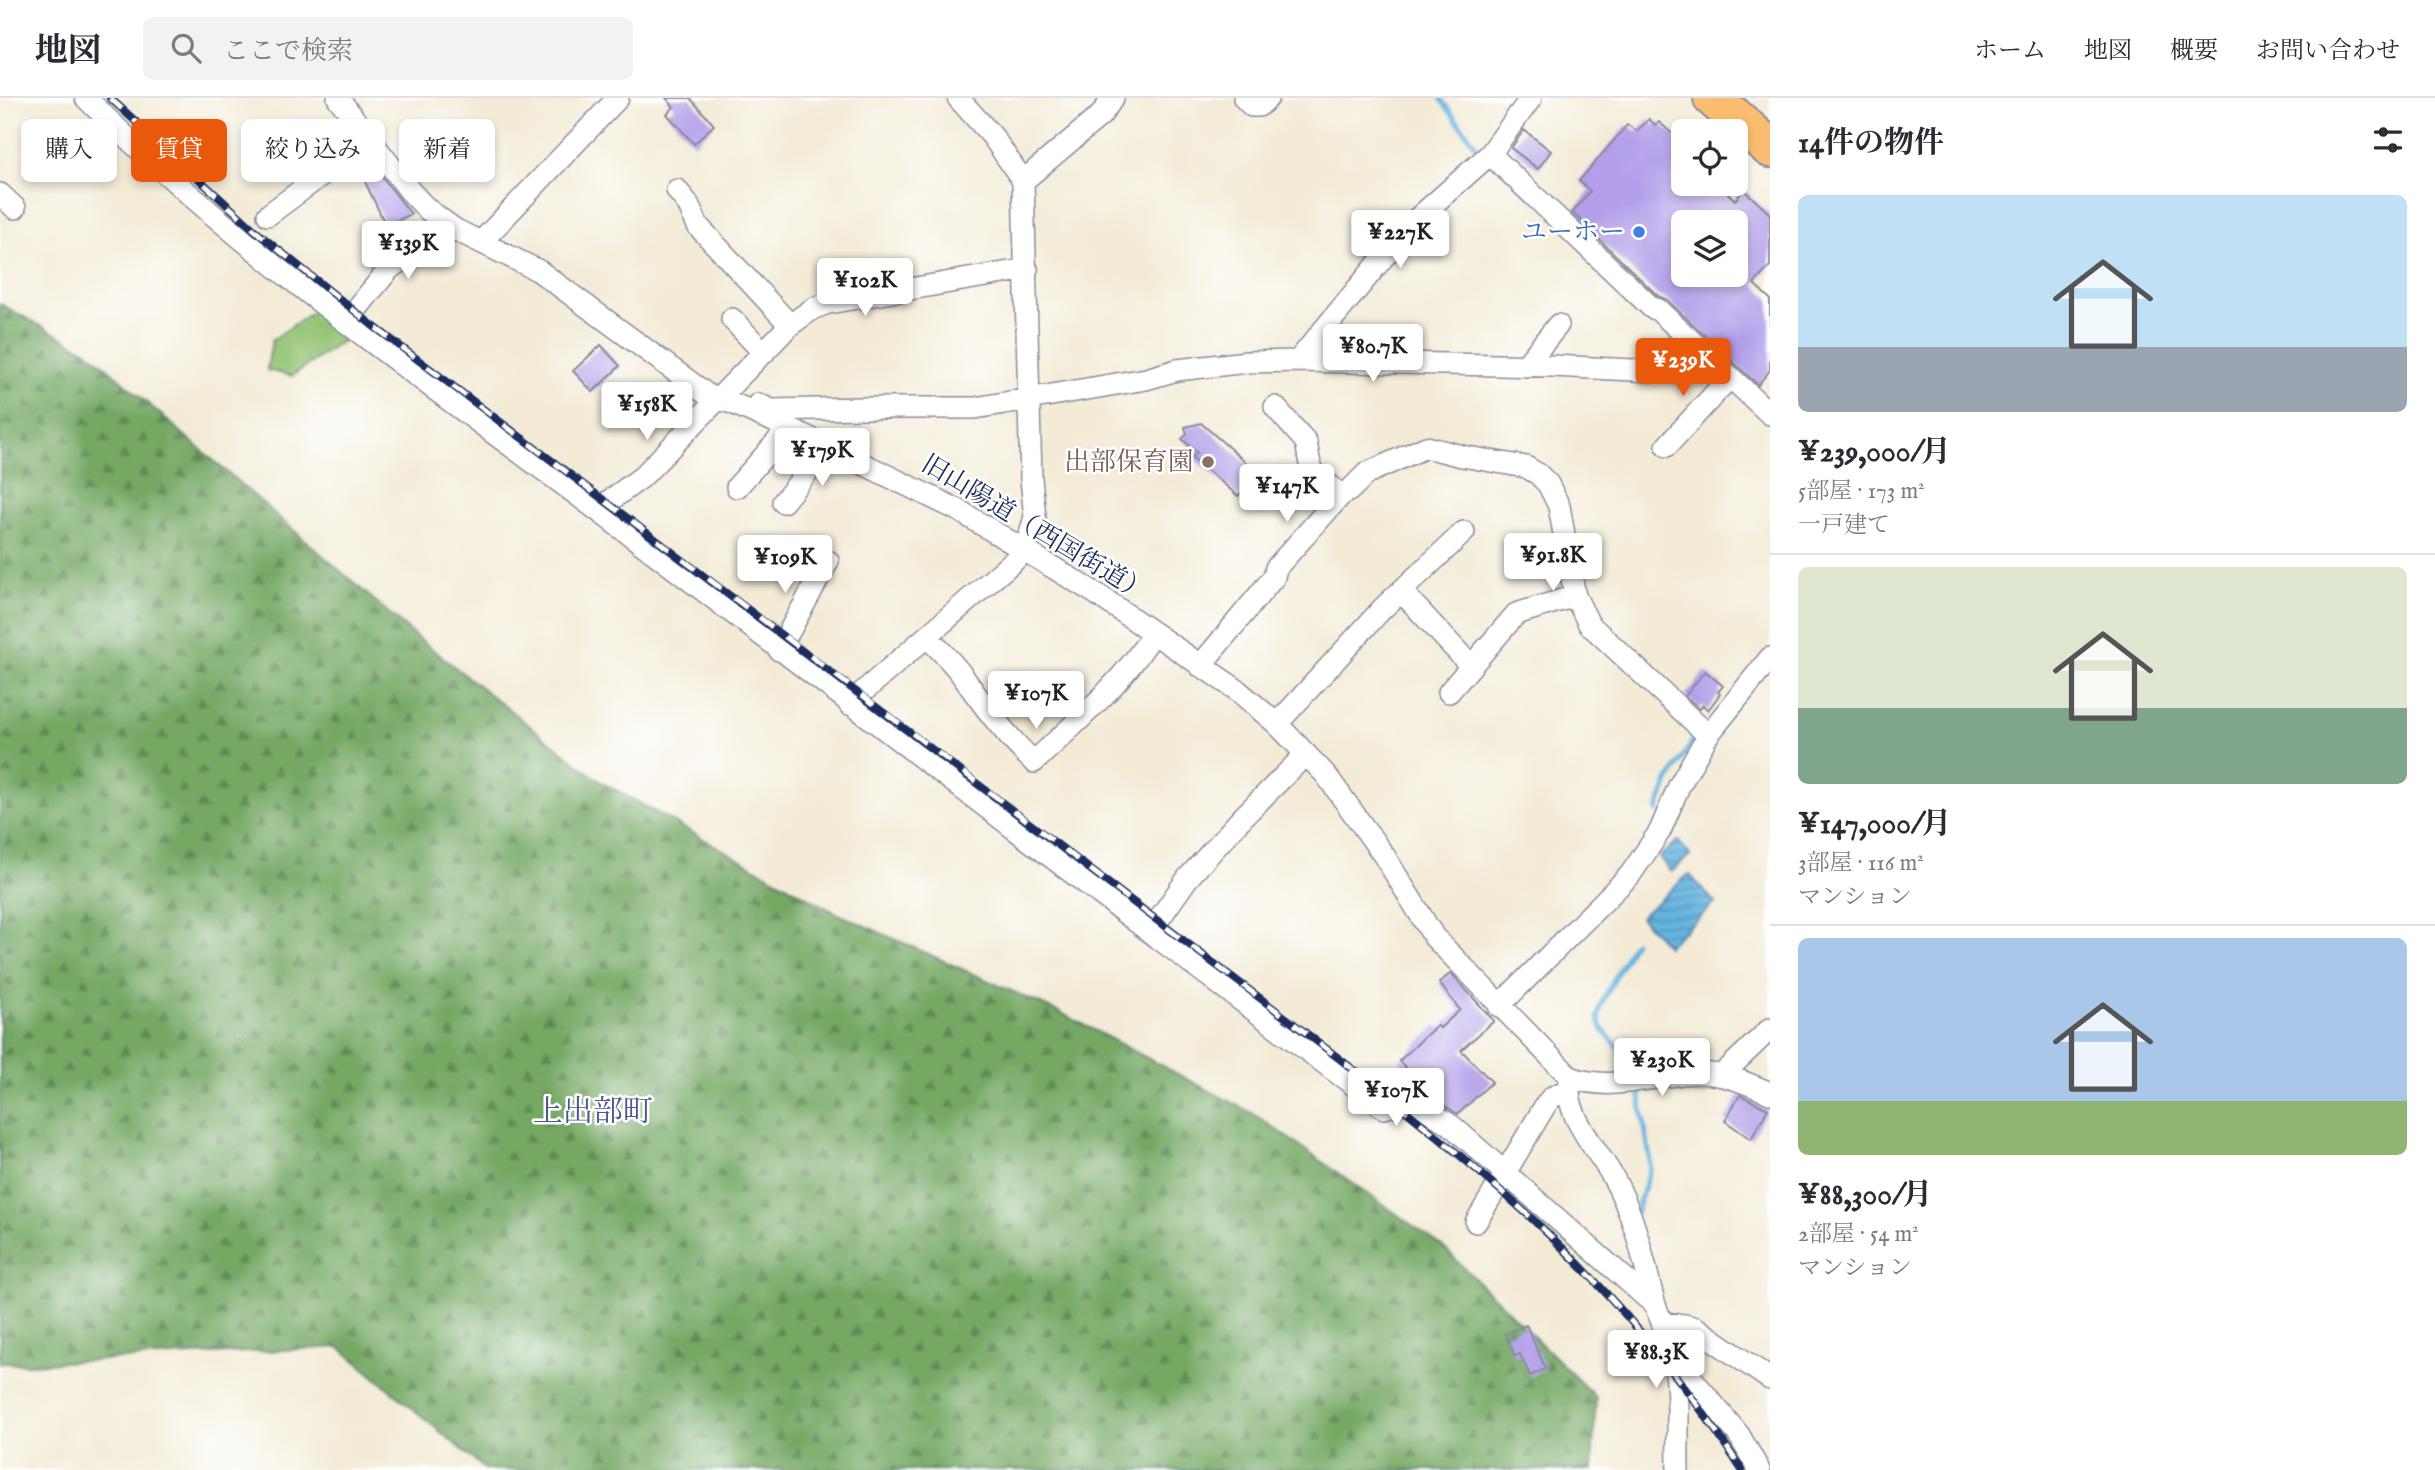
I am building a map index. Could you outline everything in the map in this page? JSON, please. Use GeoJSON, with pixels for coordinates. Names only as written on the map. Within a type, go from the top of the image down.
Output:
{"type":"FeatureCollection","features":[{"type":"Feature","properties":{"kind":"highway"},"geometry":{"type":"LineString","coordinates":[[1713,98],[1770,148]]}},
{"type":"Feature","properties":{"kind":"highway"},"geometry":{"type":"LineString","coordinates":[[1750,98],[1770,116]]}},
{"type":"Feature","properties":{"kind":"street"},"geometry":{"type":"LineString","coordinates":[[86,98],[125,137],[234,232],[346,322],[1384,1108],[1408,1101],[1424,1106],[1452,1126],[1506,1171],[1666,1319],[1708,1334],[1770,1379]]}},
{"type":"Feature","properties":{"kind":"street","name":"旧山陽道（西国街道）"},"geometry":{"type":"LineString","coordinates":[[338,98],[354,119]]}},
{"type":"Feature","properties":{"kind":"street"},"geometry":{"type":"LineString","coordinates":[[482,241],[618,98]]}},
{"type":"Feature","properties":{"kind":"street"},"geometry":{"type":"LineString","coordinates":[[849,704],[1025,551],[1035,517],[1031,479],[1023,181],[993,137],[958,98]]}},
{"type":"Feature","properties":{"kind":"street"},"geometry":{"type":"LineString","coordinates":[[1023,181],[1101,115],[1113,98]]}},
{"type":"Feature","properties":{"kind":"street"},"geometry":{"type":"LineString","coordinates":[[1244,98],[1252,106],[1259,106],[1268,98]]}},
{"type":"Feature","properties":{"kind":"street"},"geometry":{"type":"LineString","coordinates":[[1298,361],[1410,225],[1487,156],[1531,98]]}},
{"type":"Feature","properties":{"kind":"street"},"geometry":{"type":"LineString","coordinates":[[1487,156],[1770,414]]}},
{"type":"Feature","properties":{"kind":"street","name":"旧山陽道（西国街道）"},"geometry":{"type":"LineString","coordinates":[[385,158],[418,200],[442,221],[539,271],[709,396],[789,428],[958,510],[1095,593],[1237,690],[1277,724],[1348,803],[1434,937],[1569,1083]]}},
{"type":"Feature","properties":{"kind":"street"},"geometry":{"type":"LineString","coordinates":[[268,215],[312,182]]}},
{"type":"Feature","properties":{"kind":"street"},"geometry":{"type":"LineString","coordinates":[[677,190],[688,204],[698,226],[789,325]]}},
{"type":"Feature","properties":{"kind":"street"},"geometry":{"type":"LineString","coordinates":[[346,322],[389,269],[454,229]]}},
{"type":"Feature","properties":{"kind":"street"},"geometry":{"type":"LineString","coordinates":[[597,510],[642,477],[789,325],[814,308],[828,303],[1027,269]]}},
{"type":"Feature","properties":{"kind":"street"},"geometry":{"type":"LineString","coordinates":[[732,320],[764,353]]}},
{"type":"Feature","properties":{"kind":"street"},"geometry":{"type":"LineString","coordinates":[[1525,366],[1558,325]]}},
{"type":"Feature","properties":{"kind":"street"},"geometry":{"type":"LineString","coordinates":[[719,399],[739,396],[771,410],[975,408],[1146,379],[1177,370],[1247,362],[1525,366],[1654,371],[1680,367],[1708,357]]}},
{"type":"Feature","properties":{"kind":"street"},"geometry":{"type":"LineString","coordinates":[[1667,446],[1730,377]]}},
{"type":"Feature","properties":{"kind":"street"},"geometry":{"type":"LineString","coordinates":[[1275,407],[1306,442],[1311,470],[1341,495]]}},
{"type":"Feature","properties":{"kind":"street"},"geometry":{"type":"LineString","coordinates":[[737,487],[789,428]]}},
{"type":"Feature","properties":{"kind":"street"},"geometry":{"type":"LineString","coordinates":[[783,502],[828,447]]}},
{"type":"Feature","properties":{"kind":"street"},"geometry":{"type":"LineString","coordinates":[[1200,666],[1274,576],[1276,568],[1341,495],[1367,473],[1426,447],[1526,467],[1538,474],[1555,496],[1559,506],[1575,596],[1589,624],[1708,735]]}},
{"type":"Feature","properties":{"kind":"street"},"geometry":{"type":"LineString","coordinates":[[1277,724],[1401,591],[1464,532]]}},
{"type":"Feature","properties":{"kind":"street"},"geometry":{"type":"LineString","coordinates":[[779,650],[828,561]]}},
{"type":"Feature","properties":{"kind":"street"},"geometry":{"type":"LineString","coordinates":[[1401,591],[1471,666]]}},
{"type":"Feature","properties":{"kind":"street"},"geometry":{"type":"LineString","coordinates":[[1449,692],[1516,614],[1575,596]]}},
{"type":"Feature","properties":{"kind":"street"},"geometry":{"type":"LineString","coordinates":[[927,636],[963,677],[1015,745],[1034,762],[1093,706],[1146,645],[1153,633]]}},
{"type":"Feature","properties":{"kind":"street"},"geometry":{"type":"LineString","coordinates":[[1499,1006],[1630,874],[1645,855],[1660,831],[1679,786],[1708,735],[1770,658]]}},
{"type":"Feature","properties":{"kind":"street"},"geometry":{"type":"LineString","coordinates":[[1150,932],[1187,879],[1241,819],[1306,754]]}},
{"type":"Feature","properties":{"kind":"street"},"geometry":{"type":"LineString","coordinates":[[1723,1075],[1770,1029]]}},
{"type":"Feature","properties":{"kind":"street"},"geometry":{"type":"LineString","coordinates":[[1476,1222],[1546,1104],[1569,1083],[1607,1085],[1686,1074],[1723,1075],[1770,1093]]}},
{"type":"Feature","properties":{"kind":"street"},"geometry":{"type":"LineString","coordinates":[[1569,1083],[1571,1106],[1614,1179],[1631,1217],[1666,1319],[1677,1390],[1678,1470]]}},
{"type":"Feature","properties":{"kind":"street"},"geometry":{"type":"LineString","coordinates":[[1673,1356],[1739,1436],[1759,1470]]}},
{"type":"Feature","properties":{"kind":"green space"},"geometry":{"type":"Polygon","coordinates":[[[0,304],[89,352],[414,635],[600,781],[836,913],[1063,1014],[1254,1114],[1442,1246],[1596,1398],[1592,1470],[486,1470],[339,1347],[28,1364],[0,1363],[0,304]]]}},
{"type":"Feature","properties":{"kind":"green space"},"geometry":{"type":"Polygon","coordinates":[[[317,309],[351,335],[292,376],[267,370],[272,340],[317,309]]]}},
{"type":"Feature","properties":{"kind":"water"},"geometry":{"type":"Polygon","coordinates":[[[1678,841],[1690,855],[1671,872],[1659,857],[1678,841]]]}},
{"type":"Feature","properties":{"kind":"water"},"geometry":{"type":"Polygon","coordinates":[[[1689,874],[1715,903],[1667,946],[1640,917],[1689,874]]]}},
{"type":"Feature","properties":{"kind":"building"},"geometry":{"type":"Polygon","coordinates":[[[666,98],[690,98],[714,125],[694,144],[667,114],[674,107],[666,98]]]}},
{"type":"Feature","properties":{"kind":"building","name":"ユーホー"},"geometry":{"type":"Polygon","coordinates":[[[1649,119],[1655,125],[1659,122],[1671,133],[1671,196],[1731,196],[1735,200],[1748,194],[1770,214],[1770,266],[1754,284],[1770,299],[1770,370],[1758,385],[1666,299],[1658,296],[1598,238],[1599,236],[1572,213],[1590,191],[1579,181],[1627,125],[1637,131],[1649,119]]]}},
{"type":"Feature","properties":{"kind":"building"},"geometry":{"type":"Polygon","coordinates":[[[1524,130],[1551,151],[1538,169],[1511,148],[1524,130]]]}},
{"type":"Feature","properties":{"kind":"building"},"geometry":{"type":"Polygon","coordinates":[[[385,181],[411,214],[386,226],[365,182],[385,181]]]}},
{"type":"Feature","properties":{"kind":"building"},"geometry":{"type":"Polygon","coordinates":[[[601,345],[620,366],[593,392],[573,371],[601,345]]]}},
{"type":"Feature","properties":{"kind":"building"},"geometry":{"type":"Polygon","coordinates":[[[1201,423],[1258,473],[1238,496],[1192,457],[1197,453],[1182,439],[1187,434],[1185,427],[1201,423]]]}},
{"type":"Feature","properties":{"kind":"building"},"geometry":{"type":"Polygon","coordinates":[[[1705,671],[1723,686],[1708,710],[1703,705],[1700,709],[1685,696],[1705,671]]]}},
{"type":"Feature","properties":{"kind":"building"},"geometry":{"type":"Polygon","coordinates":[[[1451,973],[1494,1021],[1461,1050],[1492,1082],[1458,1114],[1436,1100],[1399,1061],[1437,1025],[1440,1028],[1460,1010],[1439,983],[1451,973]]]}},
{"type":"Feature","properties":{"kind":"building"},"geometry":{"type":"Polygon","coordinates":[[[1740,1095],[1768,1109],[1751,1139],[1725,1121],[1740,1095]]]}},
{"type":"Feature","properties":{"kind":"building"},"geometry":{"type":"Polygon","coordinates":[[[1526,1325],[1546,1369],[1530,1376],[1520,1354],[1515,1356],[1505,1334],[1526,1325]]]}},
{"type":"Feature","properties":{"kind":"waterway"},"geometry":{"type":"LineString","coordinates":[[1440,98],[1483,155]]}},
{"type":"Feature","properties":{"kind":"waterway"},"geometry":{"type":"LineString","coordinates":[[1651,317],[1682,346]]}},
{"type":"Feature","properties":{"kind":"waterway"},"geometry":{"type":"LineString","coordinates":[[1657,811],[1668,782],[1692,742]]}},
{"type":"Feature","properties":{"kind":"waterway"},"geometry":{"type":"LineString","coordinates":[[1634,942],[1602,1002],[1598,1017],[1602,1029],[1627,1057],[1635,1076]]}},
{"type":"Feature","properties":{"kind":"waterway"},"geometry":{"type":"LineString","coordinates":[[1636,1212],[1650,1169],[1638,1085]]}},
{"type":"Feature","properties":{"kind":"railway"},"geometry":{"type":"LineString","coordinates":[[110,98],[259,234],[372,325],[1334,1054],[1481,1173],[1588,1273],[1616,1304],[1670,1368],[1742,1470]]}},
{"type":"Feature","properties":{"kind":"place","name":"ユーホー"},"geometry":{"type":"Point","coordinates":[1639,232]}},
{"type":"Feature","properties":{"kind":"place","name":"出部保育園"},"geometry":{"type":"Point","coordinates":[1208,462]}},
{"type":"Feature","properties":{"kind":"district","name":"上出部町"},"geometry":{"type":"Point","coordinates":[593,1113]}}]}
